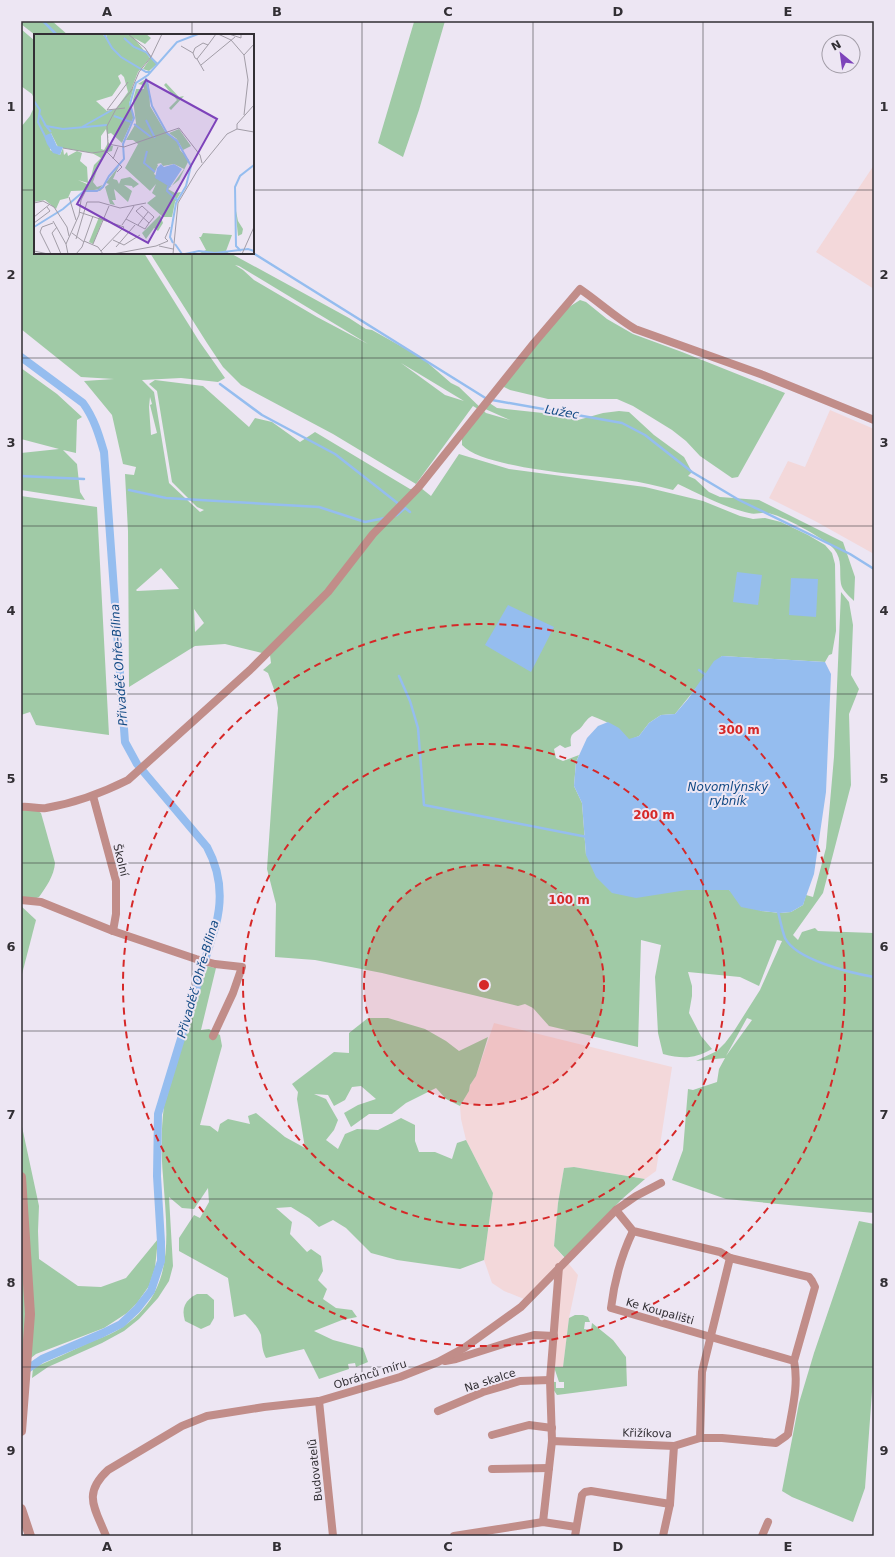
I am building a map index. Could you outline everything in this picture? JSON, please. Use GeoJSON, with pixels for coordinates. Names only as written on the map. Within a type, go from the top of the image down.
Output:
{"type":"FeatureCollection","features":[{"type":"Feature","properties":{"kind":"street"},"geometry":{"type":"LineString","coordinates":[[21,807],[32,806],[44,808],[93,796],[107,791],[133,776],[250,670],[328,592],[373,534],[418,488],[580,289],[634,329],[763,375],[874,420]]}},
{"type":"Feature","properties":{"kind":"street","name":"Školní"},"geometry":{"type":"LineString","coordinates":[[93,796],[116,881],[116,914],[113,931]]}},
{"type":"Feature","properties":{"kind":"street"},"geometry":{"type":"LineString","coordinates":[[21,900],[41,902],[113,931],[196,959],[215,964],[242,967],[233,993],[213,1036]]}},
{"type":"Feature","properties":{"kind":"street"},"geometry":{"type":"LineString","coordinates":[[21,1177],[30,1314],[26,1382],[21,1431]]}},
{"type":"Feature","properties":{"kind":"street","name":"Obránců míru"},"geometry":{"type":"LineString","coordinates":[[106,1536],[92,1498],[95,1485],[100,1477],[108,1470],[182,1426],[207,1416],[264,1407],[319,1401],[400,1377],[438,1362],[464,1348],[521,1307],[616,1210],[661,1183]]}},
{"type":"Feature","properties":{"kind":"street"},"geometry":{"type":"LineString","coordinates":[[616,1210],[633,1231],[720,1252],[730,1258],[808,1277],[815,1287],[794,1361]]}},
{"type":"Feature","properties":{"kind":"street","name":"Ke Koupališti"},"geometry":{"type":"LineString","coordinates":[[633,1231],[628,1240],[620,1267],[611,1308],[794,1361]]}},
{"type":"Feature","properties":{"kind":"street"},"geometry":{"type":"LineString","coordinates":[[700,1438],[702,1372],[730,1258]]}},
{"type":"Feature","properties":{"kind":"street"},"geometry":{"type":"LineString","coordinates":[[544,1522],[552,1441],[550,1380],[560,1266]]}},
{"type":"Feature","properties":{"kind":"street"},"geometry":{"type":"LineString","coordinates":[[438,1362],[456,1359],[534,1335],[554,1336]]}},
{"type":"Feature","properties":{"kind":"street","name":"Křižíkova"},"geometry":{"type":"LineString","coordinates":[[552,1441],[674,1446],[700,1438],[734,1438],[776,1443],[786,1436],[796,1386],[794,1361]]}},
{"type":"Feature","properties":{"kind":"street","name":"Na skalce"},"geometry":{"type":"LineString","coordinates":[[438,1411],[483,1392],[520,1381],[550,1380]]}},
{"type":"Feature","properties":{"kind":"street","name":"Budovatelů"},"geometry":{"type":"LineString","coordinates":[[319,1401],[333,1536]]}},
{"type":"Feature","properties":{"kind":"street"},"geometry":{"type":"LineString","coordinates":[[492,1435],[529,1425],[552,1428]]}},
{"type":"Feature","properties":{"kind":"street"},"geometry":{"type":"LineString","coordinates":[[663,1536],[670,1504],[674,1446]]}},
{"type":"Feature","properties":{"kind":"street"},"geometry":{"type":"LineString","coordinates":[[492,1469],[549,1468]]}},
{"type":"Feature","properties":{"kind":"street"},"geometry":{"type":"LineString","coordinates":[[575,1536],[582,1495],[585,1492],[591,1491],[670,1504]]}},
{"type":"Feature","properties":{"kind":"street"},"geometry":{"type":"LineString","coordinates":[[21,1509],[30,1536]]}},
{"type":"Feature","properties":{"kind":"street"},"geometry":{"type":"LineString","coordinates":[[454,1536],[544,1522],[576,1527]]}},
{"type":"Feature","properties":{"kind":"street"},"geometry":{"type":"LineString","coordinates":[[762,1536],[768,1522]]}},
{"type":"Feature","properties":{"kind":"shaded area"},"geometry":{"type":"Polygon","coordinates":[[[874,165],[874,289],[816,252],[874,165]]]}},
{"type":"Feature","properties":{"kind":"shaded area"},"geometry":{"type":"Polygon","coordinates":[[[830,410],[874,429],[874,554],[815,521],[769,498],[788,461],[805,467],[830,410]]]}},
{"type":"Feature","properties":{"kind":"shaded area"},"geometry":{"type":"Polygon","coordinates":[[[494,1023],[672,1067],[656,1171],[645,1179],[574,1167],[564,1168],[558,1203],[554,1246],[578,1275],[569,1318],[563,1368],[552,1366],[561,1262],[524,1299],[504,1291],[492,1283],[484,1260],[493,1193],[466,1140],[461,1119],[460,1106],[476,1076],[494,1023]]]}},
{"type":"Feature","properties":{"kind":"green space"},"geometry":{"type":"Polygon","coordinates":[[[21,21],[52,21],[67,34],[34,34],[21,24],[21,21]]]}},
{"type":"Feature","properties":{"kind":"green space"},"geometry":{"type":"Polygon","coordinates":[[[410,21],[445,21],[419,110],[403,157],[378,143],[414,22],[410,21]]]}},
{"type":"Feature","properties":{"kind":"green space"},"geometry":{"type":"Polygon","coordinates":[[[21,29],[34,40],[34,99],[32,94],[21,86],[21,29]]]}},
{"type":"Feature","properties":{"kind":"green space"},"geometry":{"type":"Polygon","coordinates":[[[34,107],[34,254],[145,254],[199,341],[225,378],[218,382],[181,378],[142,380],[154,392],[169,483],[200,512],[204,510],[197,507],[172,482],[157,391],[149,384],[155,380],[203,386],[249,427],[255,418],[272,422],[300,442],[315,432],[410,489],[421,488],[431,496],[459,454],[509,469],[645,487],[703,501],[740,516],[753,519],[765,518],[781,522],[825,545],[832,553],[835,564],[836,631],[832,654],[829,655],[825,662],[722,656],[675,714],[661,715],[649,723],[639,736],[629,740],[612,725],[592,716],[572,735],[571,746],[565,748],[560,745],[554,749],[556,758],[563,761],[579,755],[576,762],[574,786],[582,803],[586,855],[687,890],[729,890],[761,911],[780,913],[791,912],[803,905],[806,895],[813,897],[826,848],[834,757],[841,592],[849,602],[853,625],[851,675],[859,689],[849,714],[851,785],[823,893],[793,935],[798,940],[802,932],[815,928],[818,931],[874,933],[874,1213],[726,1199],[672,1180],[683,1150],[688,1089],[693,1090],[717,1082],[719,1069],[725,1058],[696,1061],[717,1051],[734,1031],[760,990],[782,941],[777,940],[759,986],[740,977],[688,972],[692,986],[689,1013],[701,1036],[712,1049],[700,1055],[688,1057],[677,1057],[663,1054],[658,1033],[655,977],[661,945],[641,940],[638,1047],[549,1026],[533,1008],[525,1004],[518,1006],[382,973],[315,960],[275,957],[276,904],[267,869],[278,708],[275,692],[268,673],[263,670],[271,663],[270,655],[225,644],[195,646],[129,687],[128,531],[125,474],[134,475],[136,467],[123,464],[112,415],[84,381],[114,379],[81,377],[21,329],[21,127],[30,116],[34,107]],[[150,397],[149,407],[151,435],[157,433],[150,405],[152,404],[150,397]],[[161,568],[136,590],[179,589],[161,568]],[[194,609],[195,632],[204,623],[194,609]],[[747,1018],[726,1056],[752,1020],[747,1018]]]}},
{"type":"Feature","properties":{"kind":"green space"},"geometry":{"type":"Polygon","coordinates":[[[151,254],[232,254],[349,318],[366,329],[372,330],[422,358],[451,383],[459,387],[486,413],[510,420],[483,408],[488,402],[497,408],[552,414],[578,420],[603,413],[619,411],[629,412],[654,435],[684,457],[692,472],[688,476],[695,479],[709,492],[720,497],[759,500],[843,542],[855,577],[854,601],[843,589],[840,580],[839,557],[834,549],[813,533],[773,514],[751,514],[740,511],[678,484],[673,490],[637,482],[539,470],[492,460],[474,453],[462,445],[462,437],[481,411],[473,406],[416,484],[333,434],[241,385],[223,367],[151,254]],[[235,265],[254,280],[317,317],[368,344],[235,265]],[[401,363],[445,395],[464,401],[401,363]]]}},
{"type":"Feature","properties":{"kind":"green space"},"geometry":{"type":"Polygon","coordinates":[[[580,300],[586,302],[607,319],[633,334],[785,393],[738,477],[732,478],[700,456],[686,441],[672,430],[633,406],[617,399],[548,399],[510,390],[502,386],[566,309],[580,300]]]}},
{"type":"Feature","properties":{"kind":"green space"},"geometry":{"type":"Polygon","coordinates":[[[21,368],[57,394],[82,417],[77,420],[76,453],[63,450],[77,464],[80,492],[85,500],[21,490],[21,453],[59,449],[21,439],[21,368]]]}},
{"type":"Feature","properties":{"kind":"green space"},"geometry":{"type":"Polygon","coordinates":[[[21,496],[97,507],[109,735],[36,725],[30,712],[21,715],[21,496]]]}},
{"type":"Feature","properties":{"kind":"green space"},"geometry":{"type":"Polygon","coordinates":[[[21,810],[38,811],[41,813],[55,863],[47,885],[39,897],[34,898],[21,896],[21,810]]]}},
{"type":"Feature","properties":{"kind":"green space"},"geometry":{"type":"Polygon","coordinates":[[[21,906],[36,920],[21,978],[21,906]]]}},
{"type":"Feature","properties":{"kind":"green space"},"geometry":{"type":"Polygon","coordinates":[[[206,966],[216,968],[201,1030],[209,1029],[220,1035],[222,1046],[200,1125],[210,1126],[218,1132],[220,1124],[228,1119],[250,1124],[248,1116],[256,1113],[285,1137],[305,1148],[297,1099],[298,1092],[292,1084],[334,1052],[349,1053],[349,1033],[368,1018],[388,1018],[425,1029],[446,1041],[459,1051],[488,1037],[476,1076],[460,1106],[446,1099],[436,1088],[406,1103],[392,1114],[369,1114],[351,1127],[344,1113],[358,1105],[376,1099],[361,1086],[352,1087],[345,1100],[334,1106],[328,1095],[314,1094],[326,1099],[338,1120],[334,1130],[326,1140],[338,1149],[345,1134],[357,1129],[378,1130],[401,1118],[415,1125],[415,1141],[419,1152],[435,1152],[452,1159],[457,1143],[466,1140],[493,1193],[484,1260],[460,1269],[397,1260],[371,1253],[346,1228],[333,1220],[319,1227],[309,1218],[291,1207],[276,1208],[292,1222],[290,1234],[307,1252],[311,1249],[321,1256],[323,1271],[318,1280],[327,1289],[323,1299],[336,1308],[352,1310],[357,1317],[342,1320],[314,1331],[333,1340],[363,1348],[368,1362],[356,1367],[355,1363],[348,1364],[349,1369],[319,1379],[304,1349],[266,1358],[263,1350],[261,1335],[258,1329],[245,1314],[234,1317],[228,1278],[179,1251],[179,1238],[194,1215],[200,1218],[209,1202],[208,1188],[194,1209],[182,1208],[169,1197],[173,1266],[169,1281],[158,1298],[139,1319],[124,1331],[102,1343],[48,1367],[32,1378],[33,1368],[113,1333],[136,1316],[150,1300],[159,1282],[164,1262],[166,1242],[162,1167],[162,1123],[164,1106],[206,966]]]}},
{"type":"Feature","properties":{"kind":"green space"},"geometry":{"type":"Polygon","coordinates":[[[21,1122],[39,1206],[39,1259],[78,1286],[101,1287],[126,1278],[158,1239],[155,1268],[149,1286],[137,1303],[127,1313],[104,1328],[36,1354],[21,1366],[21,1122]]]}},
{"type":"Feature","properties":{"kind":"green space"},"geometry":{"type":"Polygon","coordinates":[[[574,1167],[645,1179],[622,1199],[565,1258],[554,1246],[558,1203],[564,1168],[574,1167]]]}},
{"type":"Feature","properties":{"kind":"green space"},"geometry":{"type":"Polygon","coordinates":[[[859,1221],[874,1224],[874,1378],[865,1488],[853,1522],[792,1497],[782,1491],[799,1403],[814,1353],[859,1221]]]}},
{"type":"Feature","properties":{"kind":"green space"},"geometry":{"type":"Polygon","coordinates":[[[197,1294],[207,1294],[214,1300],[214,1318],[210,1325],[201,1329],[185,1321],[184,1316],[185,1305],[197,1294]]]}},
{"type":"Feature","properties":{"kind":"green space"},"geometry":{"type":"Polygon","coordinates":[[[575,1315],[583,1315],[588,1317],[590,1322],[585,1322],[584,1329],[591,1330],[592,1323],[613,1340],[626,1357],[627,1386],[557,1395],[551,1382],[556,1382],[556,1388],[564,1388],[564,1382],[559,1382],[554,1367],[563,1367],[569,1318],[575,1315]]]}},
{"type":"Feature","properties":{"kind":"water"},"geometry":{"type":"Polygon","coordinates":[[[737,572],[762,575],[758,605],[733,602],[737,572]]]}},
{"type":"Feature","properties":{"kind":"water"},"geometry":{"type":"Polygon","coordinates":[[[791,578],[818,579],[816,617],[789,615],[791,578]]]}},
{"type":"Feature","properties":{"kind":"water"},"geometry":{"type":"Polygon","coordinates":[[[508,605],[554,627],[531,672],[485,645],[508,605]]]}},
{"type":"Feature","properties":{"kind":"water","name":"Novomlýnský rybník"},"geometry":{"type":"Polygon","coordinates":[[[722,656],[825,662],[831,674],[826,792],[814,874],[803,905],[791,912],[780,913],[741,907],[729,890],[687,890],[636,898],[612,893],[596,877],[586,855],[582,803],[574,786],[576,762],[587,738],[598,726],[608,722],[619,728],[629,739],[639,736],[649,723],[661,715],[675,714],[688,699],[714,661],[722,656]]]}},
{"type":"Feature","properties":{"kind":"waterway","name":"Lužec"},"geometry":{"type":"LineString","coordinates":[[43,21],[56,34]]}},
{"type":"Feature","properties":{"kind":"waterway","name":"Lužec"},"geometry":{"type":"LineString","coordinates":[[254,254],[487,399]]}},
{"type":"Feature","properties":{"kind":"waterway","name":"Přivaděč Ohře-Bílina"},"geometry":{"type":"LineString","coordinates":[[21,357],[83,403],[98,433],[104,452],[125,742],[137,764],[207,847],[215,865],[220,894],[216,924],[158,1114],[157,1176],[161,1261],[151,1291],[137,1309],[121,1324],[42,1359],[23,1372]]}},
{"type":"Feature","properties":{"kind":"waterway"},"geometry":{"type":"LineString","coordinates":[[220,384],[262,415],[335,454],[400,505]]}},
{"type":"Feature","properties":{"kind":"waterway","name":"Lužec"},"geometry":{"type":"LineString","coordinates":[[492,400],[622,423],[645,435],[692,472],[739,500],[850,554],[874,569]]}},
{"type":"Feature","properties":{"kind":"waterway"},"geometry":{"type":"LineString","coordinates":[[21,476],[84,479]]}},
{"type":"Feature","properties":{"kind":"waterway"},"geometry":{"type":"LineString","coordinates":[[129,490],[166,498],[319,507],[365,522],[385,518]]}},
{"type":"Feature","properties":{"kind":"waterway"},"geometry":{"type":"LineString","coordinates":[[394,516],[405,508],[410,512]]}},
{"type":"Feature","properties":{"kind":"waterway"},"geometry":{"type":"LineString","coordinates":[[699,670],[707,676]]}},
{"type":"Feature","properties":{"kind":"waterway"},"geometry":{"type":"LineString","coordinates":[[399,676],[410,701],[418,728],[424,805],[587,837]]}},
{"type":"Feature","properties":{"kind":"waterway"},"geometry":{"type":"LineString","coordinates":[[778,911],[785,938],[791,946],[800,953],[839,969],[874,977]]}}]}
